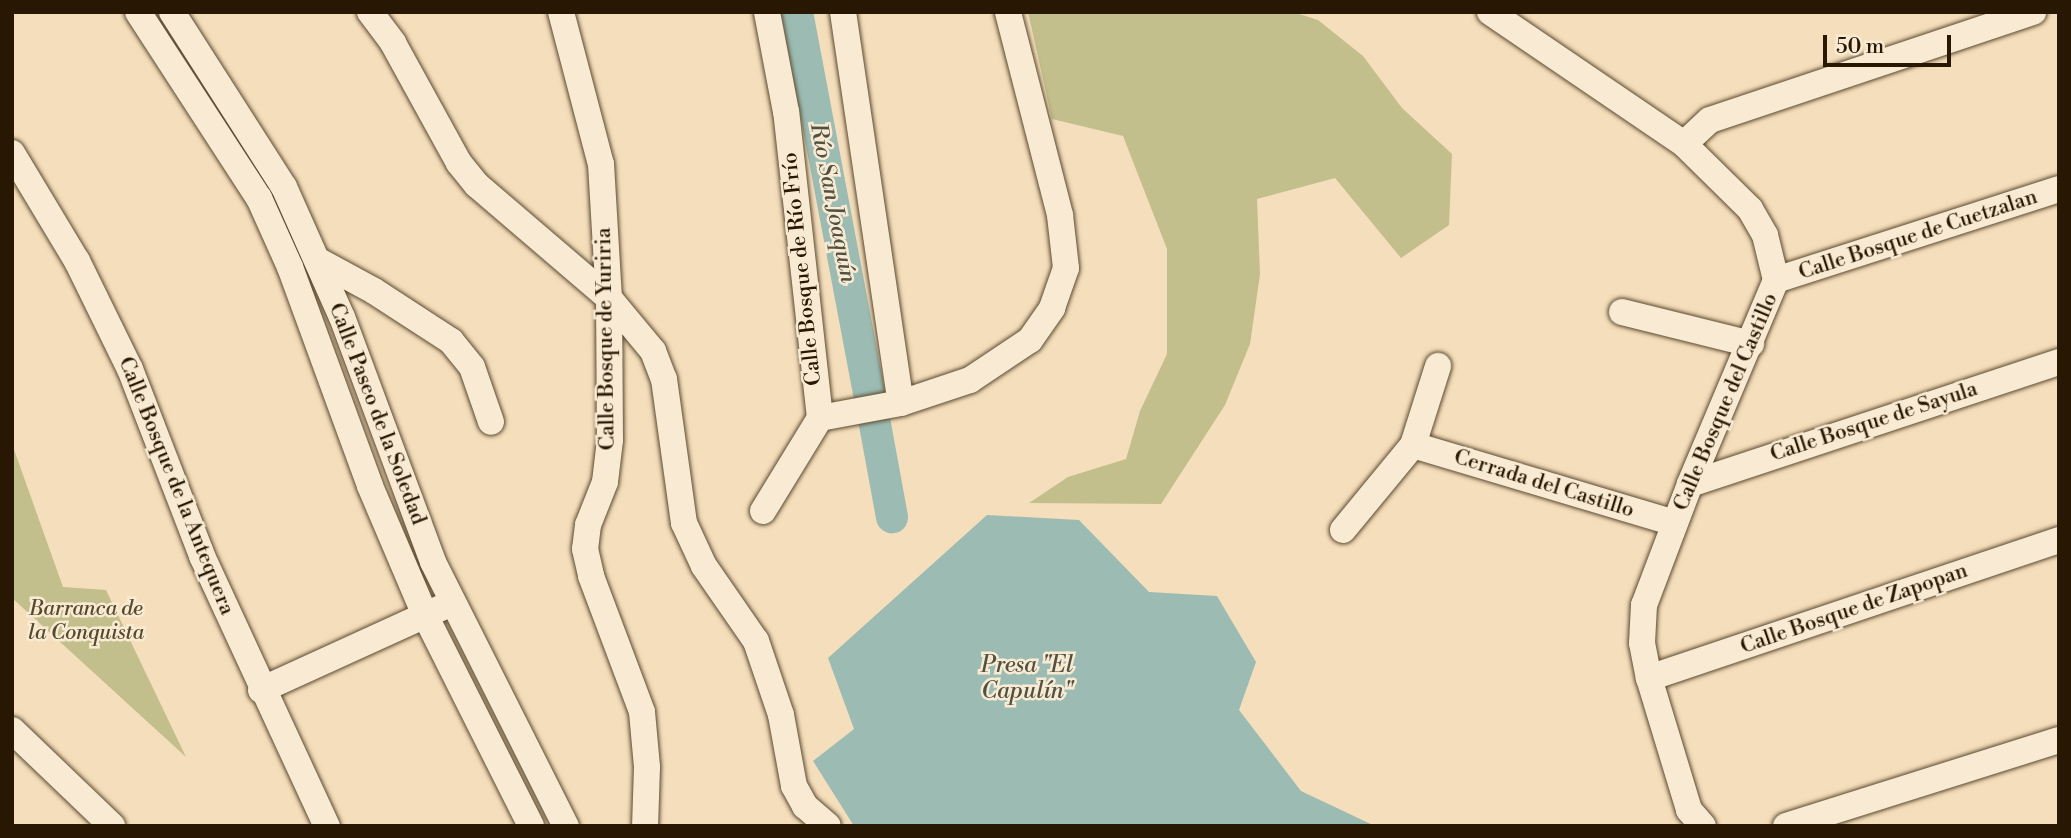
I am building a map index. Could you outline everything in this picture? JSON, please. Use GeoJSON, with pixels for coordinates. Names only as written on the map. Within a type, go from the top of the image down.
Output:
{"type":"FeatureCollection","features":[{"type":"Feature","properties":{"kind":"street","name":"Calle Paseo de la Soledad"},"geometry":{"type":"LineString","coordinates":[[138,12],[258,198],[290,267],[370,486],[425,615],[531,826]]}},
{"type":"Feature","properties":{"kind":"street","name":"Calle Paseo de la Soledad"},"geometry":{"type":"LineString","coordinates":[[172,12],[284,187],[342,317],[433,562],[566,826]]}},
{"type":"Feature","properties":{"kind":"street"},"geometry":{"type":"LineString","coordinates":[[370,12],[393,43],[459,163],[477,185],[609,298],[653,351],[664,379],[684,523],[704,566],[756,641],[781,715],[794,786],[805,806],[828,826]]}},
{"type":"Feature","properties":{"kind":"street","name":"Calle Bosque de Yuriria"},"geometry":{"type":"LineString","coordinates":[[561,12],[601,164],[609,298],[610,440],[605,482],[588,525],[585,549],[592,576],[642,712],[647,767],[645,826]]}},
{"type":"Feature","properties":{"kind":"street","name":"Calle Bosque de Río Frío"},"geometry":{"type":"LineString","coordinates":[[767,12],[786,111],[820,418]]}},
{"type":"Feature","properties":{"kind":"street"},"geometry":{"type":"LineString","coordinates":[[843,12],[901,403]]}},
{"type":"Feature","properties":{"kind":"street"},"geometry":{"type":"LineString","coordinates":[[763,511],[820,418],[901,403],[970,380],[1030,340],[1052,308],[1066,268],[1060,215],[1008,12]]}},
{"type":"Feature","properties":{"kind":"street","name":"Calle Bosque del Castillo"},"geometry":{"type":"LineString","coordinates":[[1490,12],[1684,144],[1750,209],[1765,235],[1776,280],[1690,484],[1644,605],[1642,643],[1649,678],[1689,810],[1703,826]]}},
{"type":"Feature","properties":{"kind":"street"},"geometry":{"type":"LineString","coordinates":[[1684,144],[1710,120],[2033,12]]}},
{"type":"Feature","properties":{"kind":"street","name":"Calle Bosque de la Antequera"},"geometry":{"type":"LineString","coordinates":[[12,153],[77,261],[131,369],[202,556],[261,690],[327,826]]}},
{"type":"Feature","properties":{"kind":"street","name":"Calle Bosque de Cuetzalan"},"geometry":{"type":"LineString","coordinates":[[1776,280],[2059,189]]}},
{"type":"Feature","properties":{"kind":"street"},"geometry":{"type":"LineString","coordinates":[[317,260],[374,291],[452,341],[472,367],[491,422]]}},
{"type":"Feature","properties":{"kind":"street"},"geometry":{"type":"LineString","coordinates":[[1622,312],[1751,344]]}},
{"type":"Feature","properties":{"kind":"street","name":"Calle Bosque de Sayula"},"geometry":{"type":"LineString","coordinates":[[1690,484],[2059,362]]}},
{"type":"Feature","properties":{"kind":"street"},"geometry":{"type":"LineString","coordinates":[[1343,530],[1413,445],[1438,366]]}},
{"type":"Feature","properties":{"kind":"street","name":"Cerrada del Castillo"},"geometry":{"type":"LineString","coordinates":[[1413,445],[1675,523]]}},
{"type":"Feature","properties":{"kind":"street","name":"Calle Bosque de Zapopan"},"geometry":{"type":"LineString","coordinates":[[1649,678],[2059,540]]}},
{"type":"Feature","properties":{"kind":"street"},"geometry":{"type":"LineString","coordinates":[[261,690],[452,604]]}},
{"type":"Feature","properties":{"kind":"street"},"geometry":{"type":"LineString","coordinates":[[12,730],[112,826]]}},
{"type":"Feature","properties":{"kind":"street"},"geometry":{"type":"LineString","coordinates":[[1786,826],[2059,740]]}},
{"type":"Feature","properties":{"kind":"green space"},"geometry":{"type":"Polygon","coordinates":[[[1028,12],[1293,12],[1318,20],[1363,56],[1402,108],[1452,154],[1449,225],[1401,258],[1335,178],[1257,199],[1260,274],[1250,344],[1225,405],[1161,504],[1029,503],[1068,477],[1126,459],[1140,411],[1167,354],[1167,249],[1123,136],[1052,119],[1028,12]]]}},
{"type":"Feature","properties":{"kind":"green space","name":"Barranca de la Conquista"},"geometry":{"type":"Polygon","coordinates":[[[12,444],[63,587],[106,590],[186,757],[12,598],[12,444]]]}},
{"type":"Feature","properties":{"kind":"water","name":"Presa \"El Capulín\""},"geometry":{"type":"Polygon","coordinates":[[[987,515],[1079,520],[1149,592],[1217,596],[1256,662],[1239,710],[1301,791],[1375,826],[854,826],[813,761],[854,729],[828,658],[987,515]]]}},
{"type":"Feature","properties":{"kind":"waterway","name":"Río San Joaquín"},"geometry":{"type":"LineString","coordinates":[[797,12],[869,394]]}},
{"type":"Feature","properties":{"kind":"waterway","name":"Río San Joaquín"},"geometry":{"type":"LineString","coordinates":[[874,419],[892,517]]}}]}
